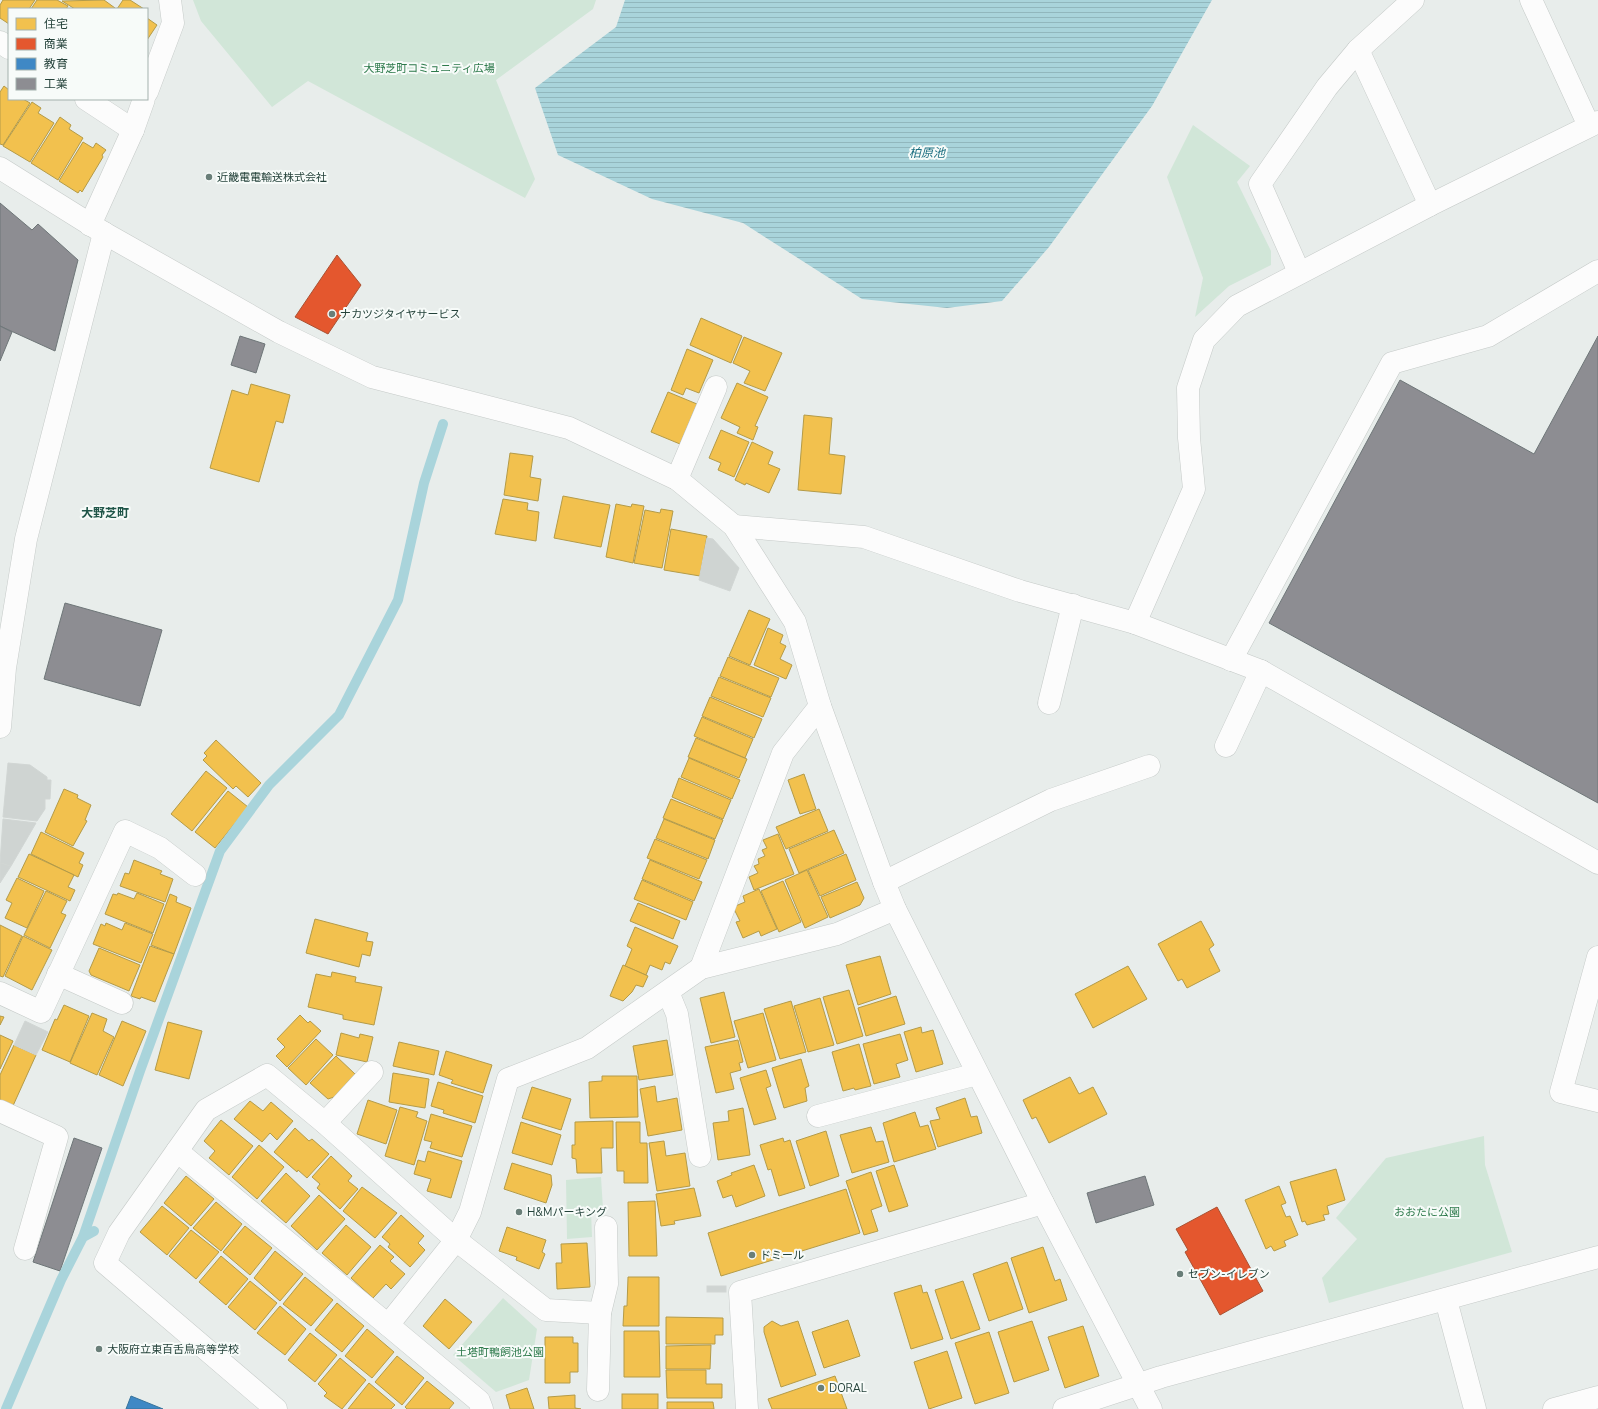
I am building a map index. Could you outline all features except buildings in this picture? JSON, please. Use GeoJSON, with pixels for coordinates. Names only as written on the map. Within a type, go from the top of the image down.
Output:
{"type":"FeatureCollection","features":[{"type":"Feature","properties":{"kind":"street"},"geometry":{"type":"LineString","coordinates":[[148,89],[173,23],[170,0]]}},
{"type":"Feature","properties":{"kind":"street"},"geometry":{"type":"LineString","coordinates":[[1299,272],[1260,184],[1327,87],[1358,50],[1412,0]]}},
{"type":"Feature","properties":{"kind":"street"},"geometry":{"type":"LineString","coordinates":[[1135,623],[1194,489],[1189,438],[1188,388],[1204,340],[1237,306],[1299,272],[1430,205],[1594,124],[1531,0]]}},
{"type":"Feature","properties":{"kind":"street"},"geometry":{"type":"LineString","coordinates":[[1358,50],[1430,205]]}},
{"type":"Feature","properties":{"kind":"street"},"geometry":{"type":"LineString","coordinates":[[88,100],[133,130]]}},
{"type":"Feature","properties":{"kind":"street"},"geometry":{"type":"LineString","coordinates":[[0,727],[6,668],[26,539],[97,229],[144,100]]}},
{"type":"Feature","properties":{"kind":"street"},"geometry":{"type":"LineString","coordinates":[[0,168],[97,229],[279,332],[372,377],[569,428],[677,479],[734,526],[795,622],[820,706],[895,909],[1043,1203],[1151,1409]]}},
{"type":"Feature","properties":{"kind":"street"},"geometry":{"type":"LineString","coordinates":[[1231,660],[1392,362],[1488,336],[1598,272]]}},
{"type":"Feature","properties":{"kind":"street"},"geometry":{"type":"LineString","coordinates":[[677,479],[716,387]]}},
{"type":"Feature","properties":{"kind":"street"},"geometry":{"type":"LineString","coordinates":[[734,526],[773,528],[864,537],[1020,591],[1135,623],[1261,671],[1598,863]]}},
{"type":"Feature","properties":{"kind":"street"},"geometry":{"type":"LineString","coordinates":[[1049,703],[1073,606]]}},
{"type":"Feature","properties":{"kind":"street"},"geometry":{"type":"LineString","coordinates":[[1226,746],[1261,671]]}},
{"type":"Feature","properties":{"kind":"street"},"geometry":{"type":"LineString","coordinates":[[701,968],[783,754],[820,706]]}},
{"type":"Feature","properties":{"kind":"street"},"geometry":{"type":"LineString","coordinates":[[884,882],[1051,800],[1148,766]]}},
{"type":"Feature","properties":{"kind":"street"},"geometry":{"type":"LineString","coordinates":[[0,993],[41,1012],[125,831],[160,848],[195,875]]}},
{"type":"Feature","properties":{"kind":"street"},"geometry":{"type":"LineString","coordinates":[[388,1325],[456,1240],[470,1212],[508,1079],[587,1048],[701,968],[837,934],[895,909]]}},
{"type":"Feature","properties":{"kind":"street"},"geometry":{"type":"LineString","coordinates":[[1598,957],[1561,1092],[1598,1101]]}},
{"type":"Feature","properties":{"kind":"street"},"geometry":{"type":"LineString","coordinates":[[58,974],[122,1003]]}},
{"type":"Feature","properties":{"kind":"street"},"geometry":{"type":"LineString","coordinates":[[668,992],[677,1014],[700,1156]]}},
{"type":"Feature","properties":{"kind":"street"},"geometry":{"type":"LineString","coordinates":[[325,1123],[372,1072]]}},
{"type":"Feature","properties":{"kind":"street"},"geometry":{"type":"LineString","coordinates":[[818,1116],[977,1074]]}},
{"type":"Feature","properties":{"kind":"street"},"geometry":{"type":"LineString","coordinates":[[276,1409],[105,1263],[119,1233],[206,1110],[267,1075],[325,1123],[456,1240],[546,1310],[600,1313]]}},
{"type":"Feature","properties":{"kind":"street"},"geometry":{"type":"LineString","coordinates":[[0,1111],[57,1137],[24,1249]]}},
{"type":"Feature","properties":{"kind":"street"},"geometry":{"type":"LineString","coordinates":[[178,1151],[479,1401],[482,1409]]}},
{"type":"Feature","properties":{"kind":"street"},"geometry":{"type":"LineString","coordinates":[[747,1409],[740,1292],[1043,1203]]}},
{"type":"Feature","properties":{"kind":"street"},"geometry":{"type":"LineString","coordinates":[[598,1390],[600,1313],[607,1284],[606,1227]]}},
{"type":"Feature","properties":{"kind":"street"},"geometry":{"type":"LineString","coordinates":[[1064,1409],[1138,1385],[1598,1257]]}},
{"type":"Feature","properties":{"kind":"street"},"geometry":{"type":"LineString","coordinates":[[1446,1300],[1475,1409]]}},
{"type":"Feature","properties":{"kind":"street"},"geometry":{"type":"LineString","coordinates":[[1554,1409],[1598,1396]]}},
{"type":"Feature","properties":{"kind":"green space","name":"大野芝町コミュニティ広場"},"geometry":{"type":"Polygon","coordinates":[[[193,0],[596,0],[593,9],[496,80],[535,179],[525,198],[308,81],[272,107],[201,21],[193,0]]]}},
{"type":"Feature","properties":{"kind":"green space"},"geometry":{"type":"Polygon","coordinates":[[[1193,125],[1250,166],[1237,182],[1271,251],[1271,265],[1229,286],[1195,317],[1203,278],[1167,177],[1193,125]]]}},
{"type":"Feature","properties":{"kind":"green space","name":"おおたに公園"},"geometry":{"type":"Polygon","coordinates":[[[1484,1136],[1485,1165],[1512,1252],[1329,1303],[1322,1278],[1357,1239],[1336,1218],[1386,1158],[1484,1136]]]}},
{"type":"Feature","properties":{"kind":"green space"},"geometry":{"type":"Polygon","coordinates":[[[601,1177],[603,1209],[591,1210],[592,1237],[567,1239],[566,1180],[601,1177]]]}},
{"type":"Feature","properties":{"kind":"green space","name":"土塔町鴨飼池公園"},"geometry":{"type":"Polygon","coordinates":[[[503,1298],[537,1329],[529,1380],[496,1392],[453,1355],[503,1298]]]}},
{"type":"Feature","properties":{"kind":"water","name":"柏原池"},"geometry":{"type":"Polygon","coordinates":[[[625,0],[1212,0],[1152,106],[1049,247],[1002,301],[947,308],[862,299],[743,223],[652,199],[558,155],[535,88],[616,27],[625,0]]]}},
{"type":"Feature","properties":{"kind":"waterway"},"geometry":{"type":"LineString","coordinates":[[83,1237],[140,1071],[220,851],[269,785],[339,715],[398,600],[424,483],[443,424]]}},
{"type":"Feature","properties":{"kind":"waterway"},"geometry":{"type":"LineString","coordinates":[[6,1409],[61,1280],[83,1237],[94,1231]]}},
{"type":"Feature","properties":{"kind":"place","name":"近畿電電輸送株式会社"},"geometry":{"type":"Point","coordinates":[209,177]}},
{"type":"Feature","properties":{"kind":"place","name":"ナカツジタイヤサービス"},"geometry":{"type":"Point","coordinates":[332,314]}},
{"type":"Feature","properties":{"kind":"place","name":"H&Mパーキング"},"geometry":{"type":"Point","coordinates":[519,1212]}},
{"type":"Feature","properties":{"kind":"place","name":"ドミール"},"geometry":{"type":"Point","coordinates":[752,1255]}},
{"type":"Feature","properties":{"kind":"place","name":"セブン-イレブン"},"geometry":{"type":"Point","coordinates":[1180,1274]}},
{"type":"Feature","properties":{"kind":"place","name":"大阪府立東百舌鳥高等学校"},"geometry":{"type":"Point","coordinates":[99,1349]}},
{"type":"Feature","properties":{"kind":"place","name":"DORAL"},"geometry":{"type":"Point","coordinates":[821,1388]}},
{"type":"Feature","properties":{"kind":"district","name":"大野芝町"},"geometry":{"type":"Point","coordinates":[105,513]}}]}
